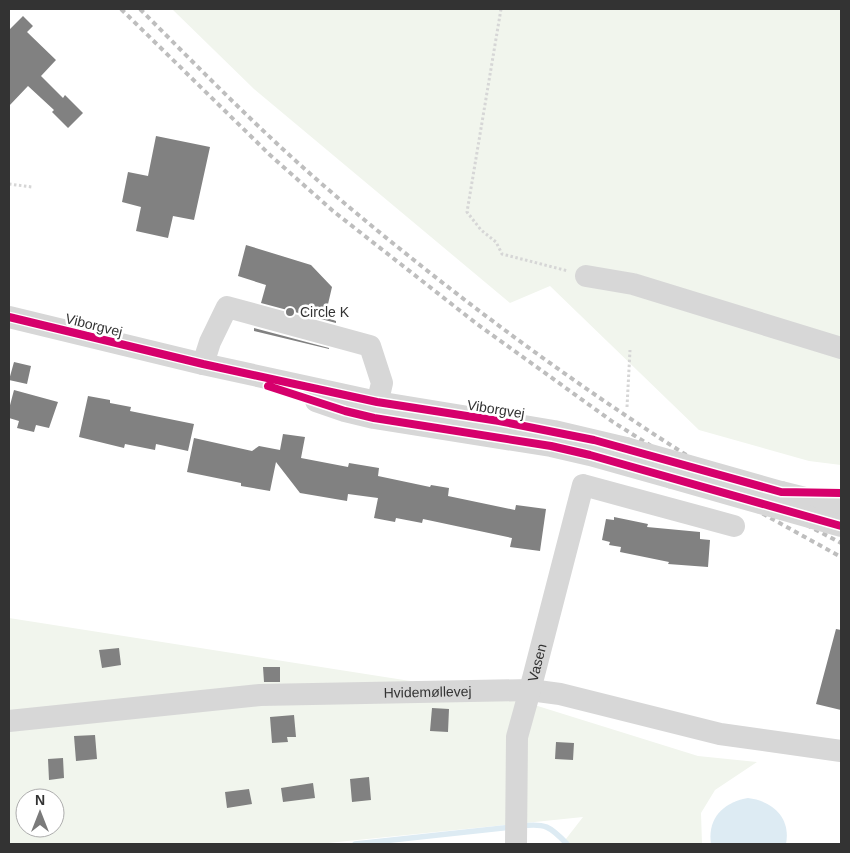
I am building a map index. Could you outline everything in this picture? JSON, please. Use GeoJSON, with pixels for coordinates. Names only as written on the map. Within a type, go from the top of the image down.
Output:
{"type":"FeatureCollection","features":[{"type":"Feature","properties":{"kind":"street"},"geometry":{"type":"LineString","coordinates":[[586,276],[633,284],[841,348]]}},
{"type":"Feature","properties":{"kind":"street"},"geometry":{"type":"LineString","coordinates":[[203,364],[210,342],[227,307],[370,346],[382,383],[375,410]]}},
{"type":"Feature","properties":{"kind":"street","name":"Viborgvej"},"geometry":{"type":"LineString","coordinates":[[9,317],[203,364],[375,410],[542,445],[626,448],[841,507]]}},
{"type":"Feature","properties":{"kind":"street","name":"Viborgvej"},"geometry":{"type":"LineString","coordinates":[[592,448],[672,478],[841,526]]}},
{"type":"Feature","properties":{"kind":"street","name":"Vasen"},"geometry":{"type":"LineString","coordinates":[[516,842],[516,737],[530,690],[592,448]]}},
{"type":"Feature","properties":{"kind":"street"},"geometry":{"type":"LineString","coordinates":[[583,484],[734,526]]}},
{"type":"Feature","properties":{"kind":"street","name":"Hvidemøllevej"},"geometry":{"type":"LineString","coordinates":[[9,721],[137,706],[260,695],[530,690],[560,694],[720,734],[841,751]]}},
{"type":"Feature","properties":{"kind":"path"},"geometry":{"type":"LineString","coordinates":[[501,9],[467,212],[481,230],[496,242],[502,254],[586,276]]}},
{"type":"Feature","properties":{"kind":"path"},"geometry":{"type":"LineString","coordinates":[[9,184],[32,187]]}},
{"type":"Feature","properties":{"kind":"path"},"geometry":{"type":"LineString","coordinates":[[627,407],[630,350]]}},
{"type":"Feature","properties":{"kind":"shaded area"},"geometry":{"type":"Polygon","coordinates":[[[172,9],[841,9],[841,465],[809,461],[699,430],[550,286],[510,303],[254,89],[172,9]]]}},
{"type":"Feature","properties":{"kind":"shaded area"},"geometry":{"type":"Polygon","coordinates":[[[9,618],[506,696],[698,756],[757,762],[715,790],[701,813],[702,844],[562,844],[583,817],[318,844],[9,844],[9,618]]]}},
{"type":"Feature","properties":{"kind":"shaded area"},"geometry":{"type":"Polygon","coordinates":[[[748,798],[765,803],[778,812],[786,826],[786,844],[711,844],[712,826],[719,813],[732,803],[748,798]]]}},
{"type":"Feature","properties":{"kind":"building"},"geometry":{"type":"Polygon","coordinates":[[[23,16],[33,26],[27,32],[56,60],[41,76],[63,98],[65,95],[83,113],[68,128],[52,112],[54,110],[28,86],[9,106],[9,30],[23,16]]]}},
{"type":"Feature","properties":{"kind":"building"},"geometry":{"type":"Polygon","coordinates":[[[156,136],[210,147],[194,220],[173,216],[168,238],[136,231],[141,207],[122,202],[128,172],[148,176],[156,136]]]}},
{"type":"Feature","properties":{"kind":"building"},"geometry":{"type":"Polygon","coordinates":[[[246,245],[311,265],[332,287],[325,317],[336,321],[336,323],[261,303],[266,285],[238,276],[246,245]]]}},
{"type":"Feature","properties":{"kind":"building"},"geometry":{"type":"Polygon","coordinates":[[[254,328],[329,348],[329,349],[254,331],[254,328]]]}},
{"type":"Feature","properties":{"kind":"building"},"geometry":{"type":"Polygon","coordinates":[[[14,362],[31,366],[27,384],[9,380],[14,362]]]}},
{"type":"Feature","properties":{"kind":"building"},"geometry":{"type":"Polygon","coordinates":[[[14,390],[58,402],[49,428],[36,425],[34,432],[17,428],[19,421],[9,418],[9,409],[14,390]]]}},
{"type":"Feature","properties":{"kind":"building"},"geometry":{"type":"Polygon","coordinates":[[[88,396],[110,400],[110,403],[131,407],[130,411],[194,424],[188,451],[156,444],[155,450],[125,444],[124,448],[79,437],[88,396]]]}},
{"type":"Feature","properties":{"kind":"building"},"geometry":{"type":"Polygon","coordinates":[[[283,434],[305,437],[301,458],[348,467],[349,463],[379,468],[378,476],[430,487],[431,485],[449,488],[448,496],[515,510],[516,505],[546,509],[540,551],[510,547],[512,538],[423,519],[422,523],[396,518],[395,522],[374,518],[378,498],[348,494],[347,501],[300,493],[276,462],[270,491],[241,486],[241,483],[187,472],[194,438],[252,451],[259,446],[280,450],[283,434]]]}},
{"type":"Feature","properties":{"kind":"building"},"geometry":{"type":"Polygon","coordinates":[[[614,517],[648,524],[647,527],[700,532],[700,539],[710,540],[708,567],[668,564],[669,562],[620,552],[621,547],[609,545],[610,542],[602,540],[606,519],[614,520],[614,517]]]}},
{"type":"Feature","properties":{"kind":"building"},"geometry":{"type":"Polygon","coordinates":[[[836,629],[841,630],[841,710],[816,704],[836,629]]]}},
{"type":"Feature","properties":{"kind":"building"},"geometry":{"type":"Polygon","coordinates":[[[119,648],[121,665],[102,668],[99,650],[119,648]]]}},
{"type":"Feature","properties":{"kind":"building"},"geometry":{"type":"Polygon","coordinates":[[[263,667],[280,667],[280,682],[264,682],[263,667]]]}},
{"type":"Feature","properties":{"kind":"building"},"geometry":{"type":"Polygon","coordinates":[[[432,708],[449,709],[448,732],[430,731],[432,708]]]}},
{"type":"Feature","properties":{"kind":"building"},"geometry":{"type":"Polygon","coordinates":[[[294,715],[296,737],[287,737],[288,742],[272,743],[270,717],[294,715]]]}},
{"type":"Feature","properties":{"kind":"building"},"geometry":{"type":"Polygon","coordinates":[[[95,735],[97,759],[76,761],[74,736],[95,735]]]}},
{"type":"Feature","properties":{"kind":"building"},"geometry":{"type":"Polygon","coordinates":[[[556,742],[574,743],[573,760],[555,759],[556,742]]]}},
{"type":"Feature","properties":{"kind":"building"},"geometry":{"type":"Polygon","coordinates":[[[63,758],[64,778],[49,780],[48,759],[63,758]]]}},
{"type":"Feature","properties":{"kind":"building"},"geometry":{"type":"Polygon","coordinates":[[[369,777],[371,800],[352,802],[350,779],[369,777]]]}},
{"type":"Feature","properties":{"kind":"building"},"geometry":{"type":"Polygon","coordinates":[[[313,783],[315,798],[283,802],[281,788],[313,783]]]}},
{"type":"Feature","properties":{"kind":"building"},"geometry":{"type":"Polygon","coordinates":[[[249,789],[252,804],[227,808],[225,792],[249,789]]]}},
{"type":"Feature","properties":{"kind":"waterway"},"geometry":{"type":"LineString","coordinates":[[521,826],[536,825],[547,827],[567,844]]}},
{"type":"Feature","properties":{"kind":"waterway"},"geometry":{"type":"LineString","coordinates":[[355,844],[512,827]]}},
{"type":"Feature","properties":{"kind":"railway"},"geometry":{"type":"LineString","coordinates":[[121,9],[270,155],[333,211],[477,324],[613,422],[729,495],[841,557]]}},
{"type":"Feature","properties":{"kind":"railway"},"geometry":{"type":"LineString","coordinates":[[140,9],[290,156],[391,241],[488,318],[588,390],[691,458],[755,497],[841,543]]}},
{"type":"Feature","properties":{"kind":"cycle path"},"geometry":{"type":"LineString","coordinates":[[9,317],[203,364],[377,402],[499,421],[594,440],[781,492],[841,493]]}},
{"type":"Feature","properties":{"kind":"cycle path"},"geometry":{"type":"LineString","coordinates":[[268,386],[345,411],[374,418],[551,446],[590,455],[841,526]]}},
{"type":"Feature","properties":{"kind":"place","name":"Circle K"},"geometry":{"type":"Point","coordinates":[290,312]}}]}
